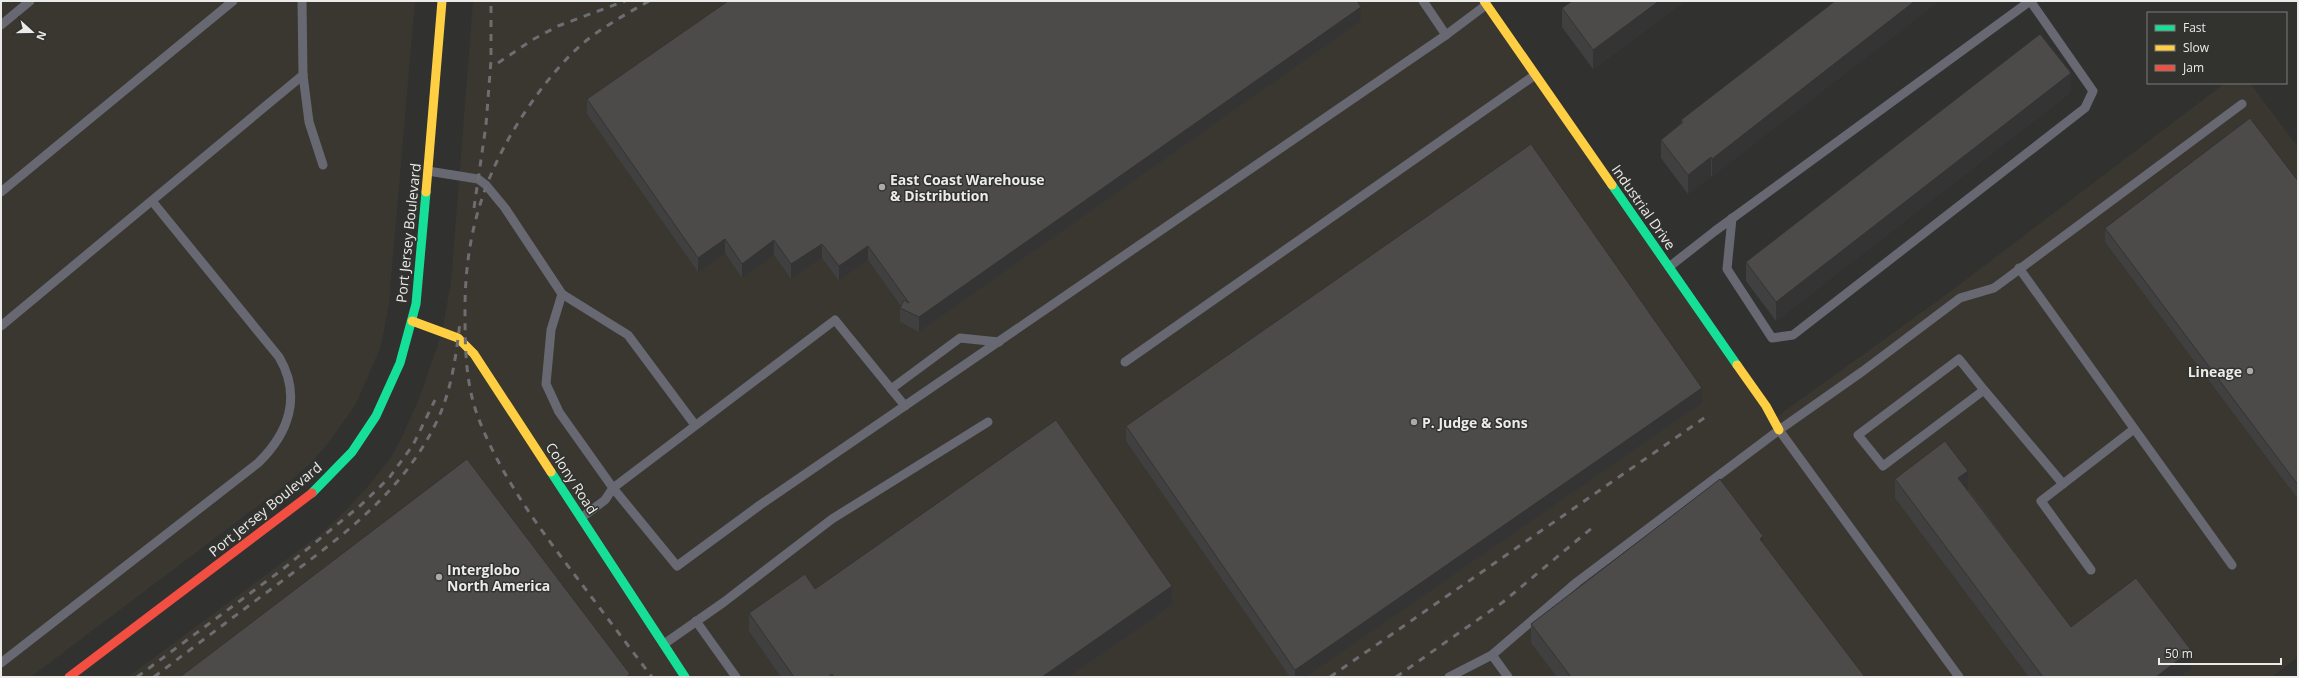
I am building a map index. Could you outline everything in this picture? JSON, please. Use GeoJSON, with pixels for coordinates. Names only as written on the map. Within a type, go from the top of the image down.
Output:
{"type":"FeatureCollection","features":[{"type":"Feature","properties":{"kind":"street","name":"Port Jersey Boulevard"},"geometry":{"type":"LineString","coordinates":[[69,677],[292,509],[338,468],[364,435],[385,398],[400,363],[412,321],[419,276],[442,1]]}},
{"type":"Feature","properties":{"kind":"street","name":"Industrial Drive"},"geometry":{"type":"LineString","coordinates":[[1485,3],[1766,406],[1779,430]]}},
{"type":"Feature","properties":{"kind":"street","name":"Colony Road"},"geometry":{"type":"LineString","coordinates":[[412,321],[448,334],[465,343],[556,477],[581,518],[685,677]]}},
{"type":"Feature","properties":{"kind":"lane"},"geometry":{"type":"LineString","coordinates":[[1,25],[30,1]]}},
{"type":"Feature","properties":{"kind":"lane"},"geometry":{"type":"LineString","coordinates":[[1,192],[232,1]]}},
{"type":"Feature","properties":{"kind":"lane"},"geometry":{"type":"LineString","coordinates":[[302,1],[303,75],[310,122],[323,165]]}},
{"type":"Feature","properties":{"kind":"lane"},"geometry":{"type":"LineString","coordinates":[[1423,1],[1446,35]]}},
{"type":"Feature","properties":{"kind":"lane"},"geometry":{"type":"LineString","coordinates":[[1669,266],[1732,218],[2030,1],[2093,91],[2085,108],[1793,335],[1772,338],[1727,269],[1732,218]]}},
{"type":"Feature","properties":{"kind":"lane"},"geometry":{"type":"LineString","coordinates":[[562,294],[550,330],[546,384],[559,412],[613,488],[677,566],[760,505],[1446,35],[1485,3]]}},
{"type":"Feature","properties":{"kind":"lane"},"geometry":{"type":"LineString","coordinates":[[1,326],[303,75]]}},
{"type":"Feature","properties":{"kind":"lane"},"geometry":{"type":"LineString","coordinates":[[1125,362],[1535,75]]}},
{"type":"Feature","properties":{"kind":"lane"},"geometry":{"type":"LineString","coordinates":[[1449,677],[1492,655],[1577,582],[1779,430],[1863,371],[1960,298],[1994,288],[2242,104]]}},
{"type":"Feature","properties":{"kind":"lane"},"geometry":{"type":"LineString","coordinates":[[428,171],[478,179],[486,185],[505,208],[562,294],[628,334],[695,425]]}},
{"type":"Feature","properties":{"kind":"lane"},"geometry":{"type":"LineString","coordinates":[[1,663],[258,463],[276,442],[286,421],[292,397],[291,386],[289,376],[279,357],[152,200]]}},
{"type":"Feature","properties":{"kind":"lane"},"geometry":{"type":"LineString","coordinates":[[2019,268],[2232,565]]}},
{"type":"Feature","properties":{"kind":"lane"},"geometry":{"type":"LineString","coordinates":[[581,518],[604,500],[613,488],[835,320],[905,406]]}},
{"type":"Feature","properties":{"kind":"lane"},"geometry":{"type":"LineString","coordinates":[[891,389],[960,338],[998,342]]}},
{"type":"Feature","properties":{"kind":"lane"},"geometry":{"type":"LineString","coordinates":[[1984,390],[1883,466],[1858,435],[1959,359],[2063,484]]}},
{"type":"Feature","properties":{"kind":"lane"},"geometry":{"type":"LineString","coordinates":[[664,644],[832,519],[988,422]]}},
{"type":"Feature","properties":{"kind":"lane"},"geometry":{"type":"LineString","coordinates":[[2091,570],[2041,501],[2134,429]]}},
{"type":"Feature","properties":{"kind":"lane"},"geometry":{"type":"LineString","coordinates":[[1779,430],[1959,677]]}},
{"type":"Feature","properties":{"kind":"lane"},"geometry":{"type":"LineString","coordinates":[[696,621],[736,677]]}},
{"type":"Feature","properties":{"kind":"lane"},"geometry":{"type":"LineString","coordinates":[[1492,655],[1508,677]]}},
{"type":"Feature","properties":{"kind":"shaded area"},"geometry":{"type":"Polygon","coordinates":[[[1,1],[415,1],[389,303],[381,346],[356,404],[326,446],[308,466],[279,490],[31,677],[1,677],[1,1]]]}},
{"type":"Feature","properties":{"kind":"shaded area"},"geometry":{"type":"Polygon","coordinates":[[[473,1],[1487,1],[1775,418],[1947,294],[2224,84],[2251,84],[2298,147],[2298,657],[2272,677],[128,677],[322,533],[370,484],[391,457],[402,437],[419,398],[442,332],[451,282],[473,1]]]}},
{"type":"Feature","properties":{"kind":"building","name":"East Coast Warehouse & Distribution"},"geometry":{"type":"Polygon","coordinates":[[[728,1],[1357,1],[1361,7],[919,317],[900,308],[904,300],[909,303],[868,246],[839,266],[822,244],[791,264],[774,240],[742,264],[725,239],[698,258],[587,99],[728,1]]]}},
{"type":"Feature","properties":{"kind":"building"},"geometry":{"type":"Polygon","coordinates":[[[1572,1],[1659,1],[1593,50],[1562,8],[1572,1]]]}},
{"type":"Feature","properties":{"kind":"building"},"geometry":{"type":"Polygon","coordinates":[[[1835,1],[1915,1],[1712,159],[1711,157],[1688,175],[1661,140],[1683,122],[1681,120],[1835,1]]]}},
{"type":"Feature","properties":{"kind":"building"},"geometry":{"type":"Polygon","coordinates":[[[2040,34],[2071,73],[1776,302],[1746,262],[2040,34]]]}},
{"type":"Feature","properties":{"kind":"building","name":"Lineage"},"geometry":{"type":"Polygon","coordinates":[[[2250,118],[2298,181],[2298,485],[2105,228],[2250,118]]]}},
{"type":"Feature","properties":{"kind":"building","name":"P. Judge & Sons"},"geometry":{"type":"Polygon","coordinates":[[[1531,144],[1702,388],[1295,670],[1126,426],[1531,144]]]}},
{"type":"Feature","properties":{"kind":"building"},"geometry":{"type":"Polygon","coordinates":[[[1056,420],[1172,586],[1042,677],[834,677],[832,674],[828,677],[794,677],[749,613],[805,574],[815,589],[1056,420]]]}},
{"type":"Feature","properties":{"kind":"building"},"geometry":{"type":"Polygon","coordinates":[[[1945,441],[1968,471],[1958,478],[2071,627],[2136,578],[2191,650],[2156,677],[2043,677],[1895,479],[1945,441]]]}},
{"type":"Feature","properties":{"kind":"building","name":"Interglobo North America"},"geometry":{"type":"Polygon","coordinates":[[[467,459],[630,674],[626,677],[180,677],[467,459]]]}},
{"type":"Feature","properties":{"kind":"building"},"geometry":{"type":"Polygon","coordinates":[[[1720,479],[1763,536],[1760,539],[1865,677],[1571,677],[1531,624],[1720,479]]]}},
{"type":"Feature","properties":{"kind":"railway"},"geometry":{"type":"LineString","coordinates":[[474,208],[486,125],[491,60],[491,1]]}},
{"type":"Feature","properties":{"kind":"railway"},"geometry":{"type":"LineString","coordinates":[[498,63],[532,40],[558,26],[625,1]]}},
{"type":"Feature","properties":{"kind":"railway"},"geometry":{"type":"LineString","coordinates":[[649,1],[602,29],[587,40],[565,60],[534,99],[503,148],[482,199],[474,225],[466,280],[465,323],[470,390],[478,417],[497,459],[520,499],[546,537],[652,677]]}},
{"type":"Feature","properties":{"kind":"railway"},"geometry":{"type":"LineString","coordinates":[[154,677],[323,550],[344,533],[385,495],[420,452],[440,415],[452,376],[460,322]]}},
{"type":"Feature","properties":{"kind":"railway"},"geometry":{"type":"LineString","coordinates":[[137,677],[283,569],[361,505],[389,478],[413,445],[435,400]]}},
{"type":"Feature","properties":{"kind":"railway"},"geometry":{"type":"LineString","coordinates":[[1330,677],[1710,414]]}},
{"type":"Feature","properties":{"kind":"railway"},"geometry":{"type":"LineString","coordinates":[[1396,677],[1503,602],[1593,527]]}},
{"type":"Feature","properties":{"kind":"traffic: fast"},"geometry":{"type":"LineString","coordinates":[[1612,185],[1737,365]]}},
{"type":"Feature","properties":{"kind":"traffic: fast"},"geometry":{"type":"LineString","coordinates":[[312,493],[352,452],[376,416],[400,363],[416,304],[426,192]]}},
{"type":"Feature","properties":{"kind":"traffic: fast"},"geometry":{"type":"LineString","coordinates":[[551,472],[685,677]]}},
{"type":"Feature","properties":{"kind":"traffic: slow"},"geometry":{"type":"LineString","coordinates":[[426,192],[442,1]]}},
{"type":"Feature","properties":{"kind":"traffic: slow"},"geometry":{"type":"LineString","coordinates":[[1484,1],[1612,185]]}},
{"type":"Feature","properties":{"kind":"traffic: slow"},"geometry":{"type":"LineString","coordinates":[[412,321],[458,338],[474,354],[551,472]]}},
{"type":"Feature","properties":{"kind":"traffic: slow"},"geometry":{"type":"LineString","coordinates":[[1737,365],[1766,406],[1779,430]]}},
{"type":"Feature","properties":{"kind":"traffic: jam"},"geometry":{"type":"LineString","coordinates":[[69,677],[312,493]]}},
{"type":"Feature","properties":{"kind":"place","name":"East Coast Warehouse & Distribution"},"geometry":{"type":"Point","coordinates":[882,187]}},
{"type":"Feature","properties":{"kind":"place","name":"Lineage"},"geometry":{"type":"Point","coordinates":[2250,371]}},
{"type":"Feature","properties":{"kind":"place","name":"P. Judge & Sons"},"geometry":{"type":"Point","coordinates":[1414,422]}},
{"type":"Feature","properties":{"kind":"place","name":"Interglobo North America"},"geometry":{"type":"Point","coordinates":[439,577]}}]}
